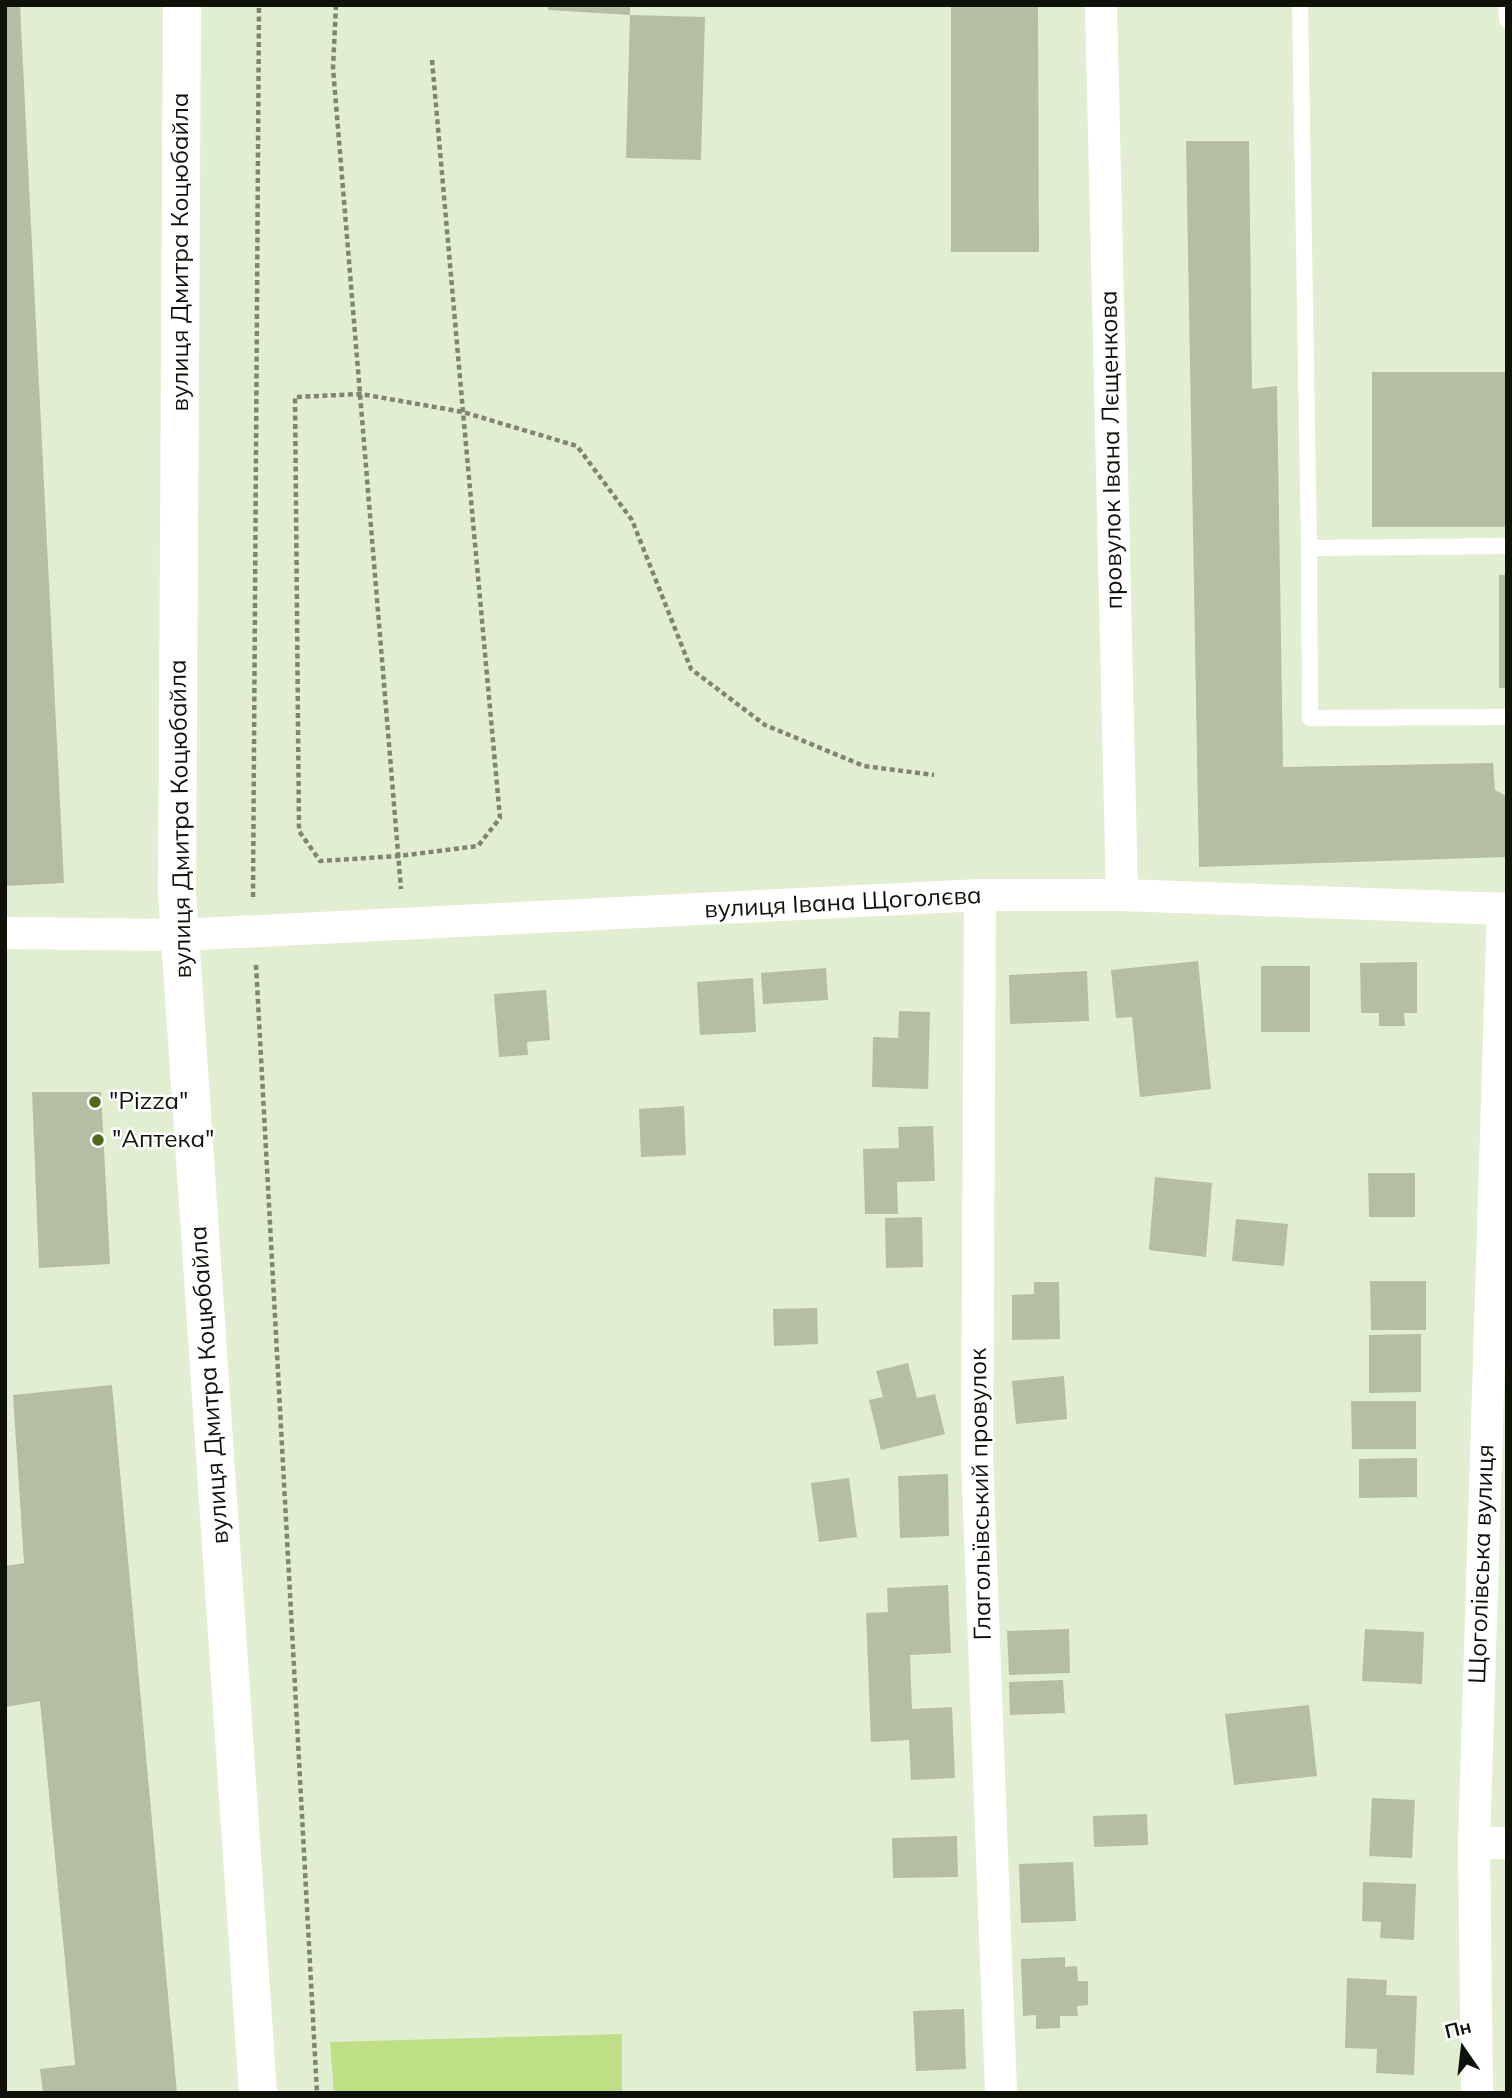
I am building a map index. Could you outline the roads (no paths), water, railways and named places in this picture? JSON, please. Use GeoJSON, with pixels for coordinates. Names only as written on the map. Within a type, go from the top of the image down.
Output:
{"type":"FeatureCollection","features":[{"type":"Feature","properties":{"kind":"main road","name":"вулиця Дмитра Коцюбайла"},"geometry":{"type":"LineString","coordinates":[[182,5],[177,878],[179,935],[258,2093]]}},
{"type":"Feature","properties":{"kind":"street","name":"провулок Івана Лєщенкова"},"geometry":{"type":"LineString","coordinates":[[1101,5],[1122,895]]}},
{"type":"Feature","properties":{"kind":"street","name":"вулиця Івана Щоголєва"},"geometry":{"type":"LineString","coordinates":[[5,933],[179,935],[981,895],[1122,895],[1505,909]]}},
{"type":"Feature","properties":{"kind":"street","name":"Глагольївський провулок"},"geometry":{"type":"LineString","coordinates":[[981,895],[976,1457],[1002,2093]]}},
{"type":"Feature","properties":{"kind":"street","name":"Щоголівська вулиця"},"geometry":{"type":"LineString","coordinates":[[1476,2093],[1474,1843],[1505,909]]}},
{"type":"Feature","properties":{"kind":"street"},"geometry":{"type":"LineString","coordinates":[[1474,1843],[1507,1843]]}},
{"type":"Feature","properties":{"kind":"lane"},"geometry":{"type":"LineString","coordinates":[[1300,5],[1310,718],[1507,717]]}},
{"type":"Feature","properties":{"kind":"lane"},"geometry":{"type":"LineString","coordinates":[[1506,5],[1507,20]]}},
{"type":"Feature","properties":{"kind":"lane"},"geometry":{"type":"LineString","coordinates":[[1309,548],[1507,546]]}},
{"type":"Feature","properties":{"kind":"place","name":"\"Pizza\""},"geometry":{"type":"Point","coordinates":[95,1102]}},
{"type":"Feature","properties":{"kind":"place","name":"\"Аптека\""},"geometry":{"type":"Point","coordinates":[98,1140]}}]}
